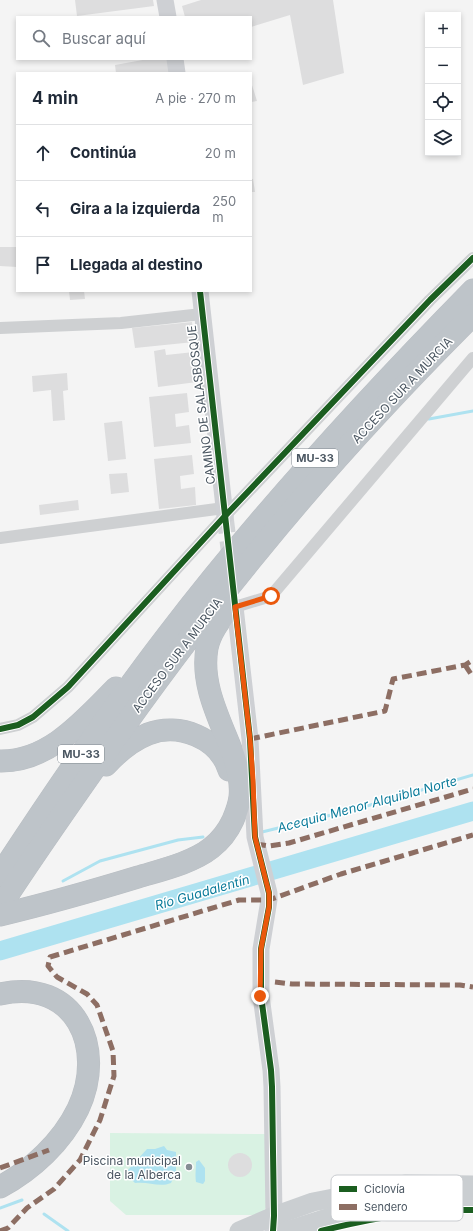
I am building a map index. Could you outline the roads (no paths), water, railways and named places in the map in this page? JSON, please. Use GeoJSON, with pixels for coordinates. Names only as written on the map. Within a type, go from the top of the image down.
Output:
{"type":"FeatureCollection","features":[{"type":"Feature","properties":{"kind":"highway","name":"ACCESO SUR A MURCIA"},"geometry":{"type":"LineString","coordinates":[[0,907],[8,879],[47,804],[167,636],[293,482],[385,382],[473,290]]}},
{"type":"Feature","properties":{"kind":"highway","name":"ACCESO SUR A MURCIA"},"geometry":{"type":"LineString","coordinates":[[8,879],[44,840],[149,691],[216,603],[284,519],[348,447],[473,315]]}},
{"type":"Feature","properties":{"kind":"highway"},"geometry":{"type":"LineString","coordinates":[[0,919],[179,864],[198,856],[211,848],[229,829],[238,808],[240,784],[236,761],[209,690],[206,667],[207,646],[217,624],[348,447]]}},
{"type":"Feature","properties":{"kind":"highway"},"geometry":{"type":"LineString","coordinates":[[0,761],[19,760],[32,756],[65,737],[91,713],[167,636]]}},
{"type":"Feature","properties":{"kind":"highway"},"geometry":{"type":"LineString","coordinates":[[44,840],[113,758],[137,740],[148,734],[167,730],[178,730],[200,737],[216,748],[225,761],[231,775],[234,793],[233,811],[229,829]]}},
{"type":"Feature","properties":{"kind":"highway"},"geometry":{"type":"LineString","coordinates":[[0,915],[48,903]]}},
{"type":"Feature","properties":{"kind":"highway"},"geometry":{"type":"LineString","coordinates":[[0,994],[28,992],[49,997],[59,1002],[68,1010],[80,1025],[88,1047],[89,1058],[88,1082],[71,1122],[49,1150],[32,1166],[18,1177],[0,1187]]}},
{"type":"Feature","properties":{"kind":"main road"},"geometry":{"type":"LineString","coordinates":[[463,1185],[473,1185]]}},
{"type":"Feature","properties":{"kind":"main road"},"geometry":{"type":"LineString","coordinates":[[239,1231],[274,1223],[313,1202],[331,1198]]}},
{"type":"Feature","properties":{"kind":"main road"},"geometry":{"type":"LineString","coordinates":[[286,1231],[331,1217]]}},
{"type":"Feature","properties":{"kind":"street"},"geometry":{"type":"LineString","coordinates":[[165,0],[168,16]]}},
{"type":"Feature","properties":{"kind":"street"},"geometry":{"type":"LineString","coordinates":[[175,60],[177,72]]}},
{"type":"Feature","properties":{"kind":"street"},"geometry":{"type":"LineString","coordinates":[[0,729],[18,725],[33,717],[68,687],[225,512],[424,306],[473,258]]}},
{"type":"Feature","properties":{"kind":"street","name":"CAMINO DE SALASBOSQUE"},"geometry":{"type":"LineString","coordinates":[[200,292],[225,512]]}},
{"type":"Feature","properties":{"kind":"street"},"geometry":{"type":"LineString","coordinates":[[0,328],[121,323],[202,314]]}},
{"type":"Feature","properties":{"kind":"street"},"geometry":{"type":"LineString","coordinates":[[274,1223],[271,1070],[260,996],[261,949],[269,907],[269,893],[258,852],[254,829],[250,739],[235,607],[271,596],[473,358]]}},
{"type":"Feature","properties":{"kind":"street"},"geometry":{"type":"LineString","coordinates":[[0,538],[225,512]]}},
{"type":"Feature","properties":{"kind":"water"},"geometry":{"type":"Polygon","coordinates":[[[164,1146],[167,1150],[176,1152],[176,1172],[171,1183],[158,1185],[135,1183],[130,1178],[128,1170],[147,1149],[155,1149],[164,1146]]]}},
{"type":"Feature","properties":{"kind":"water"},"geometry":{"type":"Polygon","coordinates":[[[199,1160],[205,1168],[205,1181],[203,1184],[196,1182],[196,1162],[199,1160]]]}},
{"type":"Feature","properties":{"kind":"waterway"},"geometry":{"type":"LineString","coordinates":[[429,419],[473,411]]}},
{"type":"Feature","properties":{"kind":"waterway","name":"Acequia Menor Alquibla Norte"},"geometry":{"type":"LineString","coordinates":[[262,832],[360,808],[473,775]]}},
{"type":"Feature","properties":{"kind":"waterway","name":"Río Guadalentín"},"geometry":{"type":"LineString","coordinates":[[0,951],[473,811]]}},
{"type":"Feature","properties":{"kind":"waterway","name":"Acequia Menor Alquibla Norte"},"geometry":{"type":"LineString","coordinates":[[63,881],[100,861],[178,840],[203,837]]}},
{"type":"Feature","properties":{"kind":"waterway"},"geometry":{"type":"LineString","coordinates":[[0,1208],[22,1200]]}},
{"type":"Feature","properties":{"kind":"waterway"},"geometry":{"type":"LineString","coordinates":[[44,1214],[68,1231]]}},
{"type":"Feature","properties":{"kind":"tunnel"},"geometry":{"type":"LineString","coordinates":[[225,516],[231,565]]}},
{"type":"Feature","properties":{"kind":"place","name":"Piscina municipal de la Alberca"},"geometry":{"type":"Point","coordinates":[189,1167]}}]}
